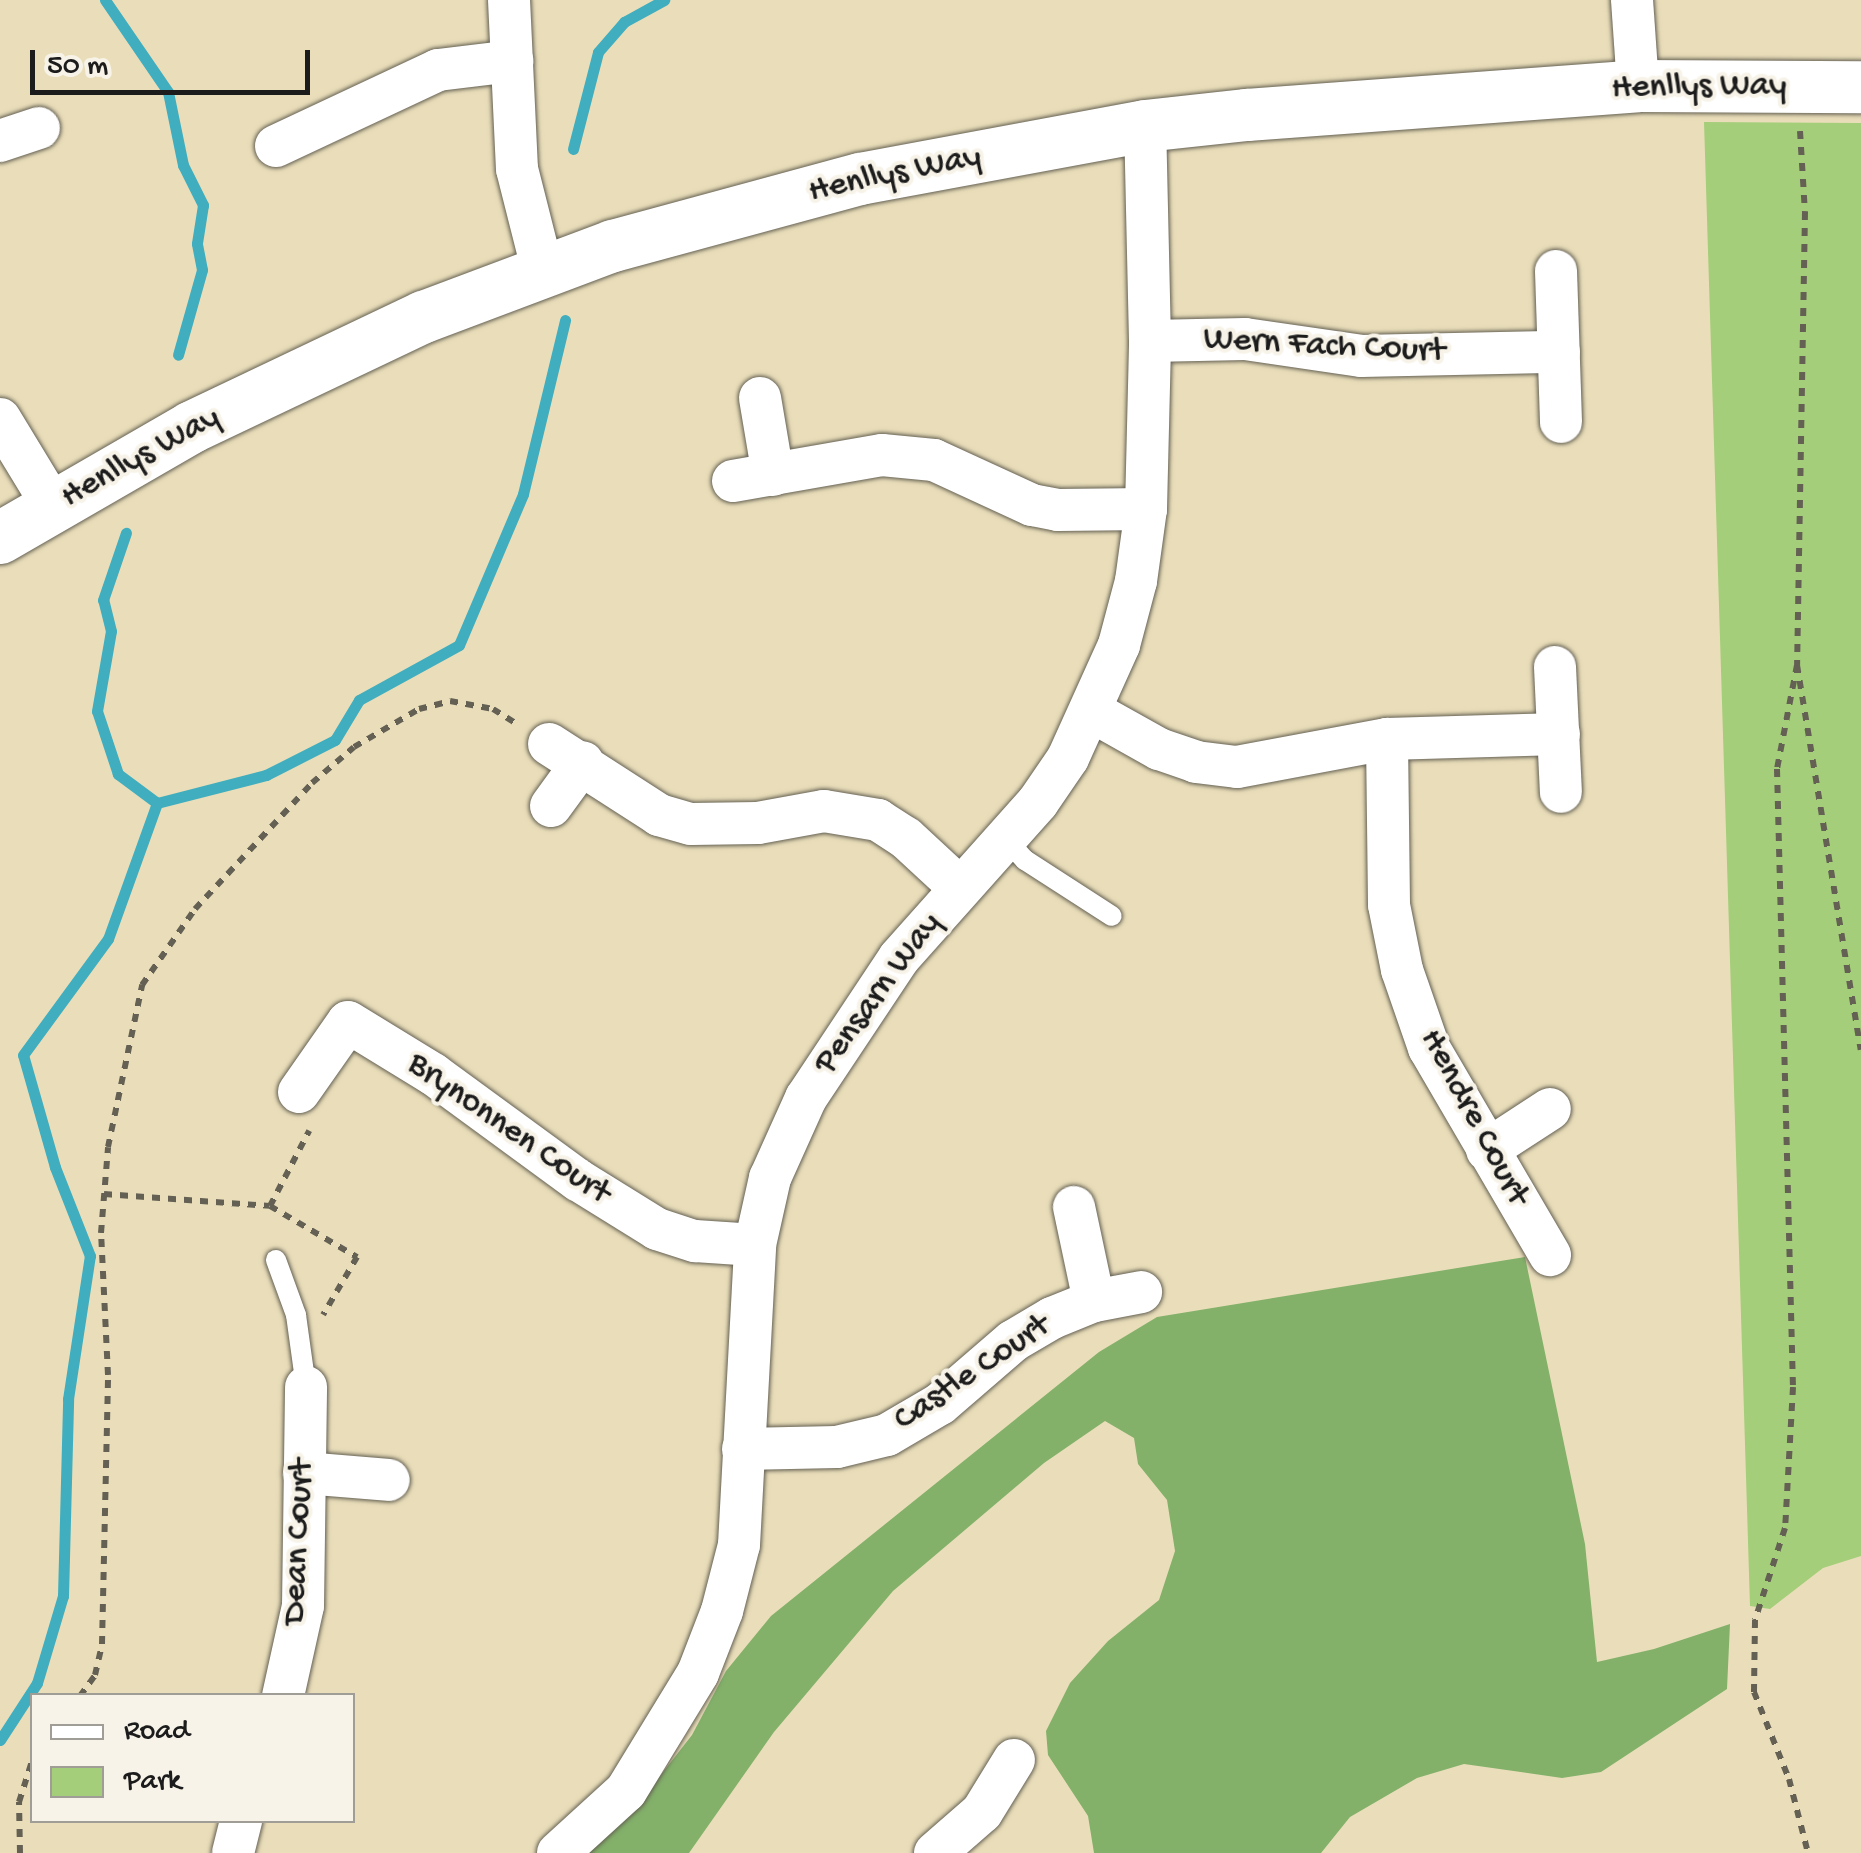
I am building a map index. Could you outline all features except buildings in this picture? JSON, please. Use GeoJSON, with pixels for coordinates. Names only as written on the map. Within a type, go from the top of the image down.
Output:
{"type":"FeatureCollection","features":[{"type":"Feature","properties":{"kind":"street"},"geometry":{"type":"LineString","coordinates":[[509,0],[517,169],[543,272]]}},
{"type":"Feature","properties":{"kind":"street"},"geometry":{"type":"LineString","coordinates":[[1632,0],[1638,86]]}},
{"type":"Feature","properties":{"kind":"street"},"geometry":{"type":"LineString","coordinates":[[276,146],[438,70],[512,61]]}},
{"type":"Feature","properties":{"kind":"street","name":"Henllys Way"},"geometry":{"type":"LineString","coordinates":[[0,538],[247,400],[424,317],[613,246],[860,179],[1145,126],[1638,86],[1861,88]]}},
{"type":"Feature","properties":{"kind":"street","name":"Pensarn Way"},"geometry":{"type":"LineString","coordinates":[[558,1853],[626,1791],[698,1674],[722,1611],[739,1546],[755,1244],[770,1178],[806,1098],[899,958],[1058,772],[1092,710],[1119,645],[1136,581],[1146,509],[1150,341],[1145,126]]}},
{"type":"Feature","properties":{"kind":"street"},"geometry":{"type":"LineString","coordinates":[[1556,271],[1561,422]]}},
{"type":"Feature","properties":{"kind":"street","name":"Wern Fach Court"},"geometry":{"type":"LineString","coordinates":[[1150,341],[1245,339],[1361,356],[1558,352]]}},
{"type":"Feature","properties":{"kind":"street"},"geometry":{"type":"LineString","coordinates":[[760,398],[753,478],[882,455],[934,460],[1032,506],[1058,510],[1146,509]]}},
{"type":"Feature","properties":{"kind":"street"},"geometry":{"type":"LineString","coordinates":[[0,418],[53,506]]}},
{"type":"Feature","properties":{"kind":"street"},"geometry":{"type":"LineString","coordinates":[[1555,667],[1561,792]]}},
{"type":"Feature","properties":{"kind":"street"},"geometry":{"type":"LineString","coordinates":[[1092,710],[1159,750],[1196,762],[1237,767],[1387,739],[1559,734]]}},
{"type":"Feature","properties":{"kind":"street","name":"Hendre Court"},"geometry":{"type":"LineString","coordinates":[[1387,739],[1390,905],[1402,970],[1430,1048],[1550,1255]]}},
{"type":"Feature","properties":{"kind":"street"},"geometry":{"type":"LineString","coordinates":[[552,806],[566,753],[660,815],[691,824],[758,822],[824,811],[878,820],[906,838],[959,888]]}},
{"type":"Feature","properties":{"kind":"street","name":"Brynonnen Court"},"geometry":{"type":"LineString","coordinates":[[298,1092],[334,1014],[433,1074],[578,1180],[657,1229],[695,1240],[755,1244]]}},
{"type":"Feature","properties":{"kind":"street"},"geometry":{"type":"LineString","coordinates":[[1487,1150],[1550,1110]]}},
{"type":"Feature","properties":{"kind":"street"},"geometry":{"type":"LineString","coordinates":[[1074,1206],[1094,1302]]}},
{"type":"Feature","properties":{"kind":"street","name":"Castle Court"},"geometry":{"type":"LineString","coordinates":[[743,1449],[838,1447],[886,1434],[940,1404],[1013,1341],[1052,1318],[1094,1302],[1141,1292]]}},
{"type":"Feature","properties":{"kind":"street","name":"Dean Court"},"geometry":{"type":"LineString","coordinates":[[284,1693],[302,1606],[306,1387]]}},
{"type":"Feature","properties":{"kind":"street"},"geometry":{"type":"LineString","coordinates":[[304,1472],[389,1480]]}},
{"type":"Feature","properties":{"kind":"street"},"geometry":{"type":"LineString","coordinates":[[935,1853],[982,1812],[1014,1760]]}},
{"type":"Feature","properties":{"kind":"street"},"geometry":{"type":"LineString","coordinates":[[233,1853],[240,1823]]}},
{"type":"Feature","properties":{"kind":"lane"},"geometry":{"type":"LineString","coordinates":[[1005,838],[1025,860],[1112,916]]}},
{"type":"Feature","properties":{"kind":"lane"},"geometry":{"type":"LineString","coordinates":[[276,1260],[300,1339],[306,1387]]}},
{"type":"Feature","properties":{"kind":"path"},"geometry":{"type":"LineString","coordinates":[[1797,87],[1805,212],[1797,665],[1777,769],[1794,1387],[1785,1528],[1755,1620],[1754,1692],[1789,1779],[1808,1853]]}},
{"type":"Feature","properties":{"kind":"path"},"geometry":{"type":"LineString","coordinates":[[1797,665],[1861,1050]]}},
{"type":"Feature","properties":{"kind":"path"},"geometry":{"type":"LineString","coordinates":[[82,1693],[96,1675],[102,1644],[108,1375],[101,1232],[104,1194],[108,1147],[142,984],[195,909],[312,783],[354,747],[419,709],[450,701],[494,709],[566,753]]}},
{"type":"Feature","properties":{"kind":"path"},"geometry":{"type":"LineString","coordinates":[[270,1206],[311,1127],[298,1092]]}},
{"type":"Feature","properties":{"kind":"path"},"geometry":{"type":"LineString","coordinates":[[104,1194],[270,1206],[357,1257],[318,1323],[300,1339]]}},
{"type":"Feature","properties":{"kind":"path"},"geometry":{"type":"LineString","coordinates":[[20,1853],[19,1802],[30,1767]]}},
{"type":"Feature","properties":{"kind":"green space"},"geometry":{"type":"Polygon","coordinates":[[[1704,122],[1861,123],[1861,1556],[1823,1568],[1770,1609],[1750,1606],[1704,122]]]}},
{"type":"Feature","properties":{"kind":"green space"},"geometry":{"type":"Polygon","coordinates":[[[1525,1257],[1585,1544],[1597,1662],[1654,1649],[1730,1624],[1727,1689],[1601,1772],[1562,1778],[1464,1764],[1417,1778],[1350,1817],[1321,1853],[1094,1853],[1088,1816],[1048,1755],[1046,1731],[1070,1683],[1108,1641],[1159,1600],[1175,1551],[1167,1500],[1138,1464],[1134,1438],[1105,1421],[1044,1463],[893,1591],[774,1732],[689,1853],[583,1853],[635,1808],[692,1735],[726,1671],[771,1616],[1099,1352],[1157,1317],[1525,1257]]]}},
{"type":"Feature","properties":{"kind":"waterway"},"geometry":{"type":"LineString","coordinates":[[105,0],[168,92],[183,165],[203,205],[197,244],[202,270],[178,355]]}},
{"type":"Feature","properties":{"kind":"waterway"},"geometry":{"type":"LineString","coordinates":[[573,149],[598,52],[624,22],[664,0]]}},
{"type":"Feature","properties":{"kind":"waterway"},"geometry":{"type":"LineString","coordinates":[[157,803],[266,775],[335,740],[359,700],[459,645],[523,494],[565,320]]}},
{"type":"Feature","properties":{"kind":"waterway"},"geometry":{"type":"LineString","coordinates":[[31,1693],[63,1596],[68,1399],[90,1256],[55,1167],[23,1055],[108,939],[157,803],[118,774],[97,711],[111,631],[103,600],[126,533]]}},
{"type":"Feature","properties":{"kind":"waterway"},"geometry":{"type":"LineString","coordinates":[[0,1740],[30,1694]]}}]}
